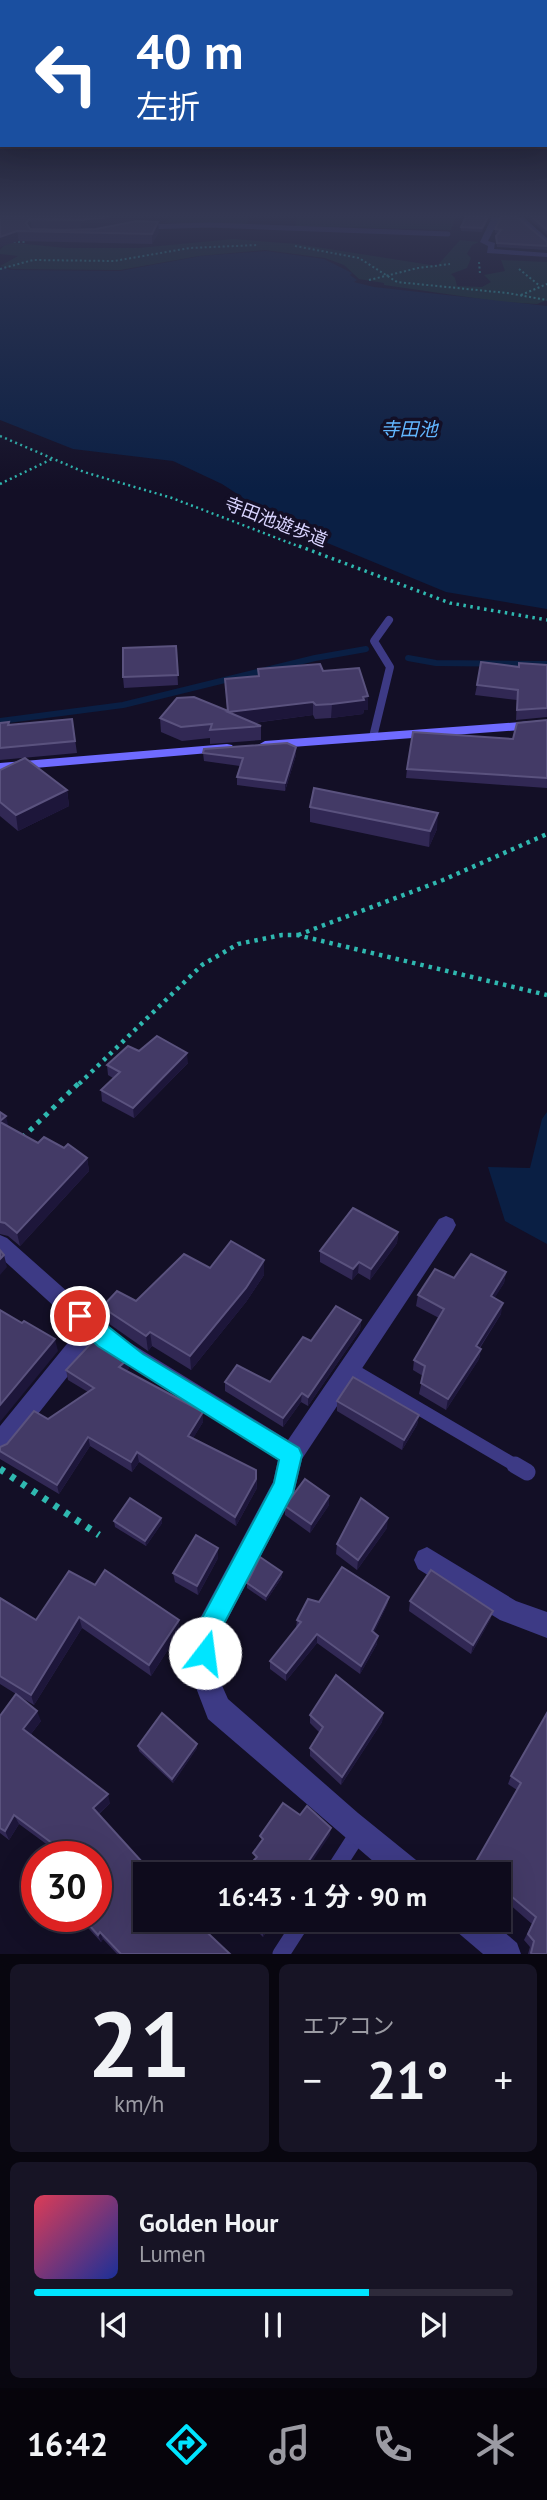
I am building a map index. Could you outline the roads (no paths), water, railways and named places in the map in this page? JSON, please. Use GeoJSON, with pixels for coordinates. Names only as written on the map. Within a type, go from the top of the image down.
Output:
{"type":"FeatureCollection","features":[{"type":"Feature","properties":{"kind":"street"},"geometry":{"type":"LineString","coordinates":[[0,767],[547,724]]}},
{"type":"Feature","properties":{"kind":"street"},"geometry":{"type":"LineString","coordinates":[[396,1862],[218,1709],[204,1672],[206,1633],[285,1485],[291,1455],[446,1225]]}},
{"type":"Feature","properties":{"kind":"street"},"geometry":{"type":"LineString","coordinates":[[0,1244],[93,1328],[135,1360],[291,1455]]}},
{"type":"Feature","properties":{"kind":"street"},"geometry":{"type":"LineString","coordinates":[[0,1444],[93,1328]]}},
{"type":"Feature","properties":{"kind":"street"},"geometry":{"type":"LineString","coordinates":[[428,1560],[509,1611],[547,1625]]}},
{"type":"Feature","properties":{"kind":"street"},"geometry":{"type":"LineString","coordinates":[[481,1932],[506,1954]]}},
{"type":"Feature","properties":{"kind":"lane"},"geometry":{"type":"LineString","coordinates":[[373,737],[390,667],[374,641],[389,620]]}},
{"type":"Feature","properties":{"kind":"lane"},"geometry":{"type":"LineString","coordinates":[[348,1367],[527,1472]]}},
{"type":"Feature","properties":{"kind":"lane"},"geometry":{"type":"LineString","coordinates":[[340,1862],[359,1832]]}},
{"type":"Feature","properties":{"kind":"lane"},"geometry":{"type":"LineString","coordinates":[[281,1954],[295,1932]]}},
{"type":"Feature","properties":{"kind":"water","name":"寺田池"},"geometry":{"type":"Polygon","coordinates":[[[0,308],[547,308],[547,609],[446,592],[325,542],[291,532],[253,511],[242,497],[222,484],[173,461],[73,449],[0,420],[0,308]]]}},
{"type":"Feature","properties":{"kind":"water"},"geometry":{"type":"Polygon","coordinates":[[[547,1112],[547,1244],[505,1221],[488,1167],[530,1168],[542,1119],[547,1112]]]}},
{"type":"Feature","properties":{"kind":"waterway"},"geometry":{"type":"LineString","coordinates":[[0,721],[123,705],[315,658],[366,649]]}},
{"type":"Feature","properties":{"kind":"waterway"},"geometry":{"type":"LineString","coordinates":[[408,658],[436,663],[547,664]]}}]}
